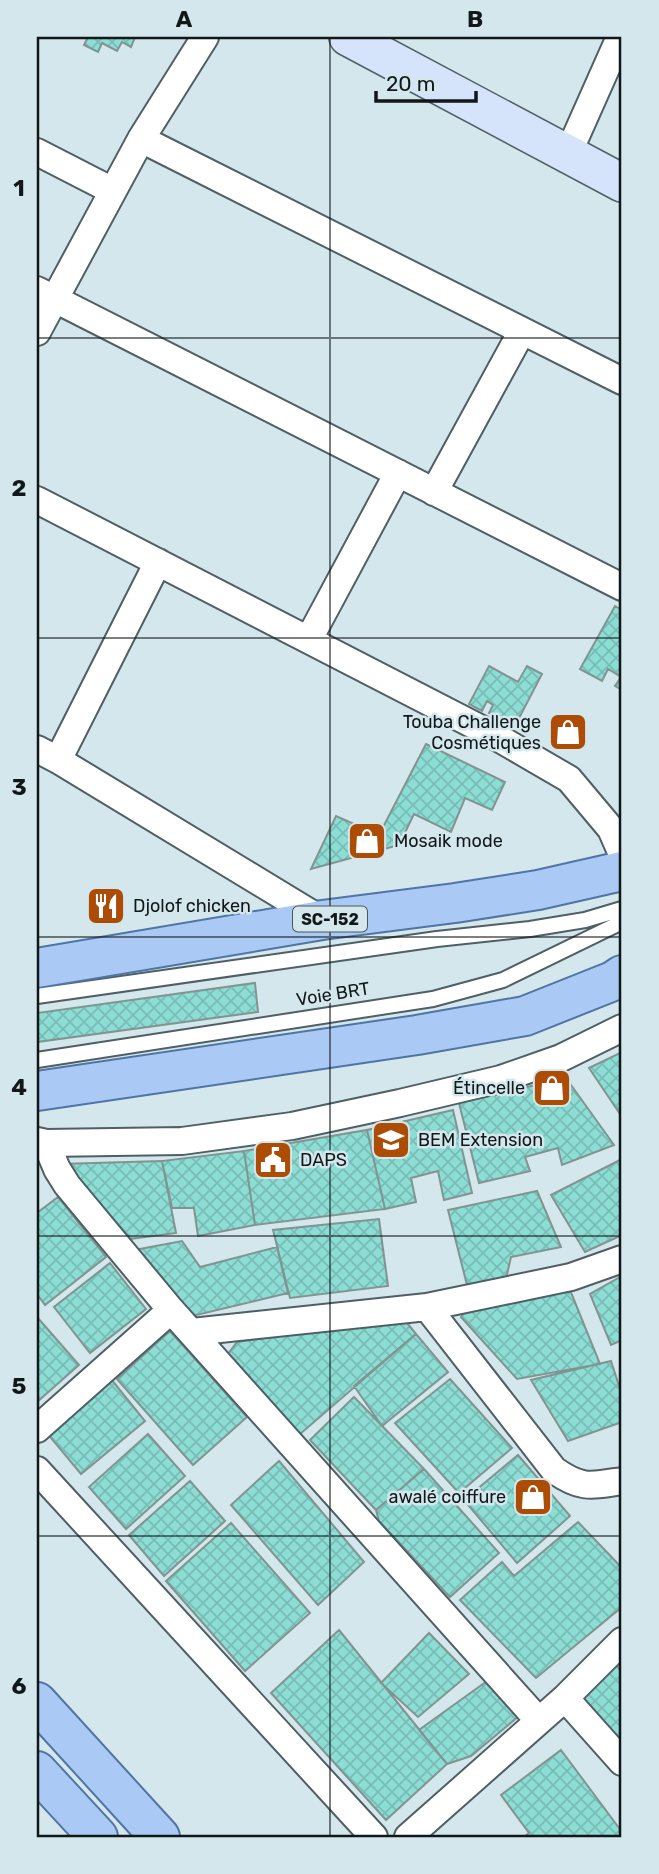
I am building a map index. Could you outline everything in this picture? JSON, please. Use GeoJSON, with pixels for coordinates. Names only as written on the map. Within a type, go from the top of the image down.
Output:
{"type":"FeatureCollection","features":[{"type":"Feature","properties":{"kind":"main road","name":"SC-152"},"geometry":{"type":"LineString","coordinates":[[37,968],[322,920],[496,897],[622,871]]}},
{"type":"Feature","properties":{"kind":"main road"},"geometry":{"type":"LineString","coordinates":[[37,1091],[417,1035],[525,1016],[622,975]]}},
{"type":"Feature","properties":{"kind":"main road"},"geometry":{"type":"LineString","coordinates":[[37,1702],[160,1837]]}},
{"type":"Feature","properties":{"kind":"main road"},"geometry":{"type":"LineString","coordinates":[[37,1771],[99,1837]]}},
{"type":"Feature","properties":{"kind":"street"},"geometry":{"type":"LineString","coordinates":[[37,332],[45,295],[113,191],[141,139],[205,37]]}},
{"type":"Feature","properties":{"kind":"street"},"geometry":{"type":"LineString","coordinates":[[348,37],[622,183]]}},
{"type":"Feature","properties":{"kind":"street"},"geometry":{"type":"LineString","coordinates":[[568,155],[620,37]]}},
{"type":"Feature","properties":{"kind":"street"},"geometry":{"type":"LineString","coordinates":[[141,139],[622,381]]}},
{"type":"Feature","properties":{"kind":"street"},"geometry":{"type":"LineString","coordinates":[[37,152],[113,191]]}},
{"type":"Feature","properties":{"kind":"street"},"geometry":{"type":"LineString","coordinates":[[45,295],[622,587]]}},
{"type":"Feature","properties":{"kind":"street"},"geometry":{"type":"LineString","coordinates":[[434,492],[522,331]]}},
{"type":"Feature","properties":{"kind":"street"},"geometry":{"type":"LineString","coordinates":[[309,639],[398,473]]}},
{"type":"Feature","properties":{"kind":"street"},"geometry":{"type":"LineString","coordinates":[[37,500],[495,736],[569,779],[611,828],[622,854]]}},
{"type":"Feature","properties":{"kind":"street"},"geometry":{"type":"LineString","coordinates":[[158,562],[48,755],[322,920]]}},
{"type":"Feature","properties":{"kind":"street"},"geometry":{"type":"LineString","coordinates":[[41,1142],[182,1141],[292,1126],[400,1104],[501,1079],[561,1058],[622,1028]]}},
{"type":"Feature","properties":{"kind":"street"},"geometry":{"type":"LineString","coordinates":[[41,1142],[67,1185],[171,1310],[539,1721]]}},
{"type":"Feature","properties":{"kind":"street"},"geometry":{"type":"LineString","coordinates":[[192,1332],[427,1307],[571,1277],[622,1259]]}},
{"type":"Feature","properties":{"kind":"street"},"geometry":{"type":"LineString","coordinates":[[427,1307],[554,1470],[570,1481],[591,1486],[622,1481]]}},
{"type":"Feature","properties":{"kind":"street"},"geometry":{"type":"LineString","coordinates":[[37,1429],[171,1310]]}},
{"type":"Feature","properties":{"kind":"street"},"geometry":{"type":"LineString","coordinates":[[37,1470],[374,1837]]}},
{"type":"Feature","properties":{"kind":"street"},"geometry":{"type":"LineString","coordinates":[[408,1837],[565,1698],[622,1641]]}},
{"type":"Feature","properties":{"kind":"street"},"geometry":{"type":"LineString","coordinates":[[565,1698],[622,1762]]}},
{"type":"Feature","properties":{"kind":"lane"},"geometry":{"type":"LineString","coordinates":[[37,996],[437,939],[530,929],[585,920],[622,909]]}},
{"type":"Feature","properties":{"kind":"lane","name":"Voie BRT"},"geometry":{"type":"LineString","coordinates":[[37,1060],[433,999],[503,980],[622,922]]}},
{"type":"Feature","properties":{"kind":"building"},"geometry":{"type":"Polygon","coordinates":[[[88,37],[135,37],[131,47],[122,42],[117,51],[102,43],[98,52],[84,45],[88,37]]]}},
{"type":"Feature","properties":{"kind":"building"},"geometry":{"type":"Polygon","coordinates":[[[615,606],[622,610],[622,690],[615,686],[621,677],[608,669],[602,681],[580,669],[615,606]]]}},
{"type":"Feature","properties":{"kind":"building"},"geometry":{"type":"Polygon","coordinates":[[[489,666],[518,682],[527,666],[542,674],[515,726],[489,713],[493,705],[487,701],[482,711],[469,704],[489,666]]]}},
{"type":"Feature","properties":{"kind":"building"},"geometry":{"type":"Polygon","coordinates":[[[426,744],[505,782],[492,810],[465,798],[451,832],[414,814],[399,845],[311,869],[336,816],[379,835],[426,744]]]}},
{"type":"Feature","properties":{"kind":"building"},"geometry":{"type":"Polygon","coordinates":[[[255,983],[258,1012],[37,1042],[37,1013],[255,983]]]}},
{"type":"Feature","properties":{"kind":"building"},"geometry":{"type":"Polygon","coordinates":[[[622,1052],[622,1117],[589,1068],[622,1052]]]}},
{"type":"Feature","properties":{"kind":"building"},"geometry":{"type":"Polygon","coordinates":[[[566,1078],[614,1145],[562,1165],[558,1148],[525,1157],[530,1171],[479,1183],[459,1103],[566,1078]]]}},
{"type":"Feature","properties":{"kind":"building"},"geometry":{"type":"Polygon","coordinates":[[[453,1110],[472,1193],[444,1200],[438,1171],[411,1178],[416,1202],[385,1209],[367,1130],[453,1110]]]}},
{"type":"Feature","properties":{"kind":"building"},"geometry":{"type":"Polygon","coordinates":[[[367,1130],[385,1209],[255,1225],[244,1151],[367,1130]]]}},
{"type":"Feature","properties":{"kind":"building"},"geometry":{"type":"Polygon","coordinates":[[[244,1151],[255,1225],[198,1236],[194,1208],[172,1208],[162,1161],[244,1151]]]}},
{"type":"Feature","properties":{"kind":"building"},"geometry":{"type":"Polygon","coordinates":[[[622,1159],[622,1235],[585,1252],[551,1195],[622,1159]]]}},
{"type":"Feature","properties":{"kind":"building"},"geometry":{"type":"Polygon","coordinates":[[[162,1161],[176,1233],[116,1241],[60,1164],[162,1161]]]}},
{"type":"Feature","properties":{"kind":"building"},"geometry":{"type":"Polygon","coordinates":[[[537,1191],[561,1247],[511,1257],[506,1279],[467,1285],[448,1210],[537,1191]]]}},
{"type":"Feature","properties":{"kind":"building"},"geometry":{"type":"Polygon","coordinates":[[[58,1197],[106,1257],[45,1305],[37,1294],[37,1213],[58,1197]]]}},
{"type":"Feature","properties":{"kind":"building"},"geometry":{"type":"Polygon","coordinates":[[[379,1219],[388,1286],[290,1298],[273,1230],[379,1219]]]}},
{"type":"Feature","properties":{"kind":"building"},"geometry":{"type":"Polygon","coordinates":[[[182,1241],[200,1267],[277,1247],[288,1293],[184,1318],[124,1252],[182,1241]]]}},
{"type":"Feature","properties":{"kind":"building"},"geometry":{"type":"Polygon","coordinates":[[[110,1263],[146,1309],[90,1353],[54,1307],[110,1263]]]}},
{"type":"Feature","properties":{"kind":"building"},"geometry":{"type":"Polygon","coordinates":[[[622,1276],[622,1340],[611,1345],[590,1294],[622,1276]]]}},
{"type":"Feature","properties":{"kind":"building"},"geometry":{"type":"Polygon","coordinates":[[[568,1285],[600,1364],[517,1379],[461,1317],[471,1300],[568,1285]]]}},
{"type":"Feature","properties":{"kind":"building"},"geometry":{"type":"Polygon","coordinates":[[[37,1317],[79,1365],[37,1402],[37,1317]]]}},
{"type":"Feature","properties":{"kind":"building"},"geometry":{"type":"Polygon","coordinates":[[[403,1318],[416,1334],[299,1435],[222,1362],[237,1342],[403,1318]]]}},
{"type":"Feature","properties":{"kind":"building"},"geometry":{"type":"Polygon","coordinates":[[[170,1331],[247,1417],[193,1465],[117,1379],[170,1331]]]}},
{"type":"Feature","properties":{"kind":"building"},"geometry":{"type":"Polygon","coordinates":[[[416,1334],[448,1372],[382,1426],[354,1386],[416,1334]]]}},
{"type":"Feature","properties":{"kind":"building"},"geometry":{"type":"Polygon","coordinates":[[[611,1361],[622,1395],[622,1422],[568,1441],[531,1380],[611,1361]]]}},
{"type":"Feature","properties":{"kind":"building"},"geometry":{"type":"Polygon","coordinates":[[[111,1379],[145,1421],[81,1474],[46,1432],[111,1379]]]}},
{"type":"Feature","properties":{"kind":"building"},"geometry":{"type":"Polygon","coordinates":[[[450,1379],[512,1448],[459,1493],[395,1423],[450,1379]]]}},
{"type":"Feature","properties":{"kind":"building"},"geometry":{"type":"Polygon","coordinates":[[[354,1397],[424,1469],[376,1510],[310,1440],[354,1397]]]}},
{"type":"Feature","properties":{"kind":"building"},"geometry":{"type":"Polygon","coordinates":[[[148,1434],[185,1476],[126,1529],[89,1487],[148,1434]]]}},
{"type":"Feature","properties":{"kind":"building"},"geometry":{"type":"Polygon","coordinates":[[[518,1455],[570,1516],[517,1563],[464,1500],[518,1455]]]}},
{"type":"Feature","properties":{"kind":"building"},"geometry":{"type":"Polygon","coordinates":[[[279,1461],[364,1562],[318,1605],[231,1505],[279,1461]]]}},
{"type":"Feature","properties":{"kind":"building"},"geometry":{"type":"Polygon","coordinates":[[[424,1469],[499,1553],[450,1597],[379,1521],[376,1510],[424,1469]]]}},
{"type":"Feature","properties":{"kind":"building"},"geometry":{"type":"Polygon","coordinates":[[[190,1481],[225,1521],[164,1576],[129,1535],[190,1481]]]}},
{"type":"Feature","properties":{"kind":"building"},"geometry":{"type":"Polygon","coordinates":[[[578,1522],[622,1568],[622,1607],[536,1678],[460,1600],[502,1562],[514,1576],[578,1522]]]}},
{"type":"Feature","properties":{"kind":"building"},"geometry":{"type":"Polygon","coordinates":[[[231,1523],[310,1613],[245,1671],[166,1581],[231,1523]]]}},
{"type":"Feature","properties":{"kind":"building"},"geometry":{"type":"Polygon","coordinates":[[[339,1630],[447,1764],[386,1820],[271,1693],[339,1630]]]}},
{"type":"Feature","properties":{"kind":"building"},"geometry":{"type":"Polygon","coordinates":[[[429,1633],[469,1674],[418,1717],[381,1683],[429,1633]]]}},
{"type":"Feature","properties":{"kind":"building"},"geometry":{"type":"Polygon","coordinates":[[[614,1662],[622,1672],[622,1745],[581,1697],[614,1662]]]}},
{"type":"Feature","properties":{"kind":"building"},"geometry":{"type":"Polygon","coordinates":[[[487,1681],[519,1716],[471,1756],[447,1764],[419,1730],[487,1681]]]}},
{"type":"Feature","properties":{"kind":"building"},"geometry":{"type":"Polygon","coordinates":[[[561,1750],[622,1832],[622,1837],[524,1837],[529,1833],[501,1795],[561,1750]]]}},
{"type":"Feature","properties":{"kind":"place","name":"Touba Challenge Cosmétiques"},"geometry":{"type":"Point","coordinates":[568,732]}},
{"type":"Feature","properties":{"kind":"place","name":"Mosaik mode"},"geometry":{"type":"Point","coordinates":[367,841]}},
{"type":"Feature","properties":{"kind":"place","name":"Djolof chicken"},"geometry":{"type":"Point","coordinates":[106,906]}},
{"type":"Feature","properties":{"kind":"place","name":"Étincelle"},"geometry":{"type":"Point","coordinates":[552,1088]}},
{"type":"Feature","properties":{"kind":"place","name":"BEM Extension"},"geometry":{"type":"Point","coordinates":[391,1140]}},
{"type":"Feature","properties":{"kind":"place","name":"DAPS"},"geometry":{"type":"Point","coordinates":[273,1160]}},
{"type":"Feature","properties":{"kind":"place","name":"awalé coiffure"},"geometry":{"type":"Point","coordinates":[533,1497]}}]}
